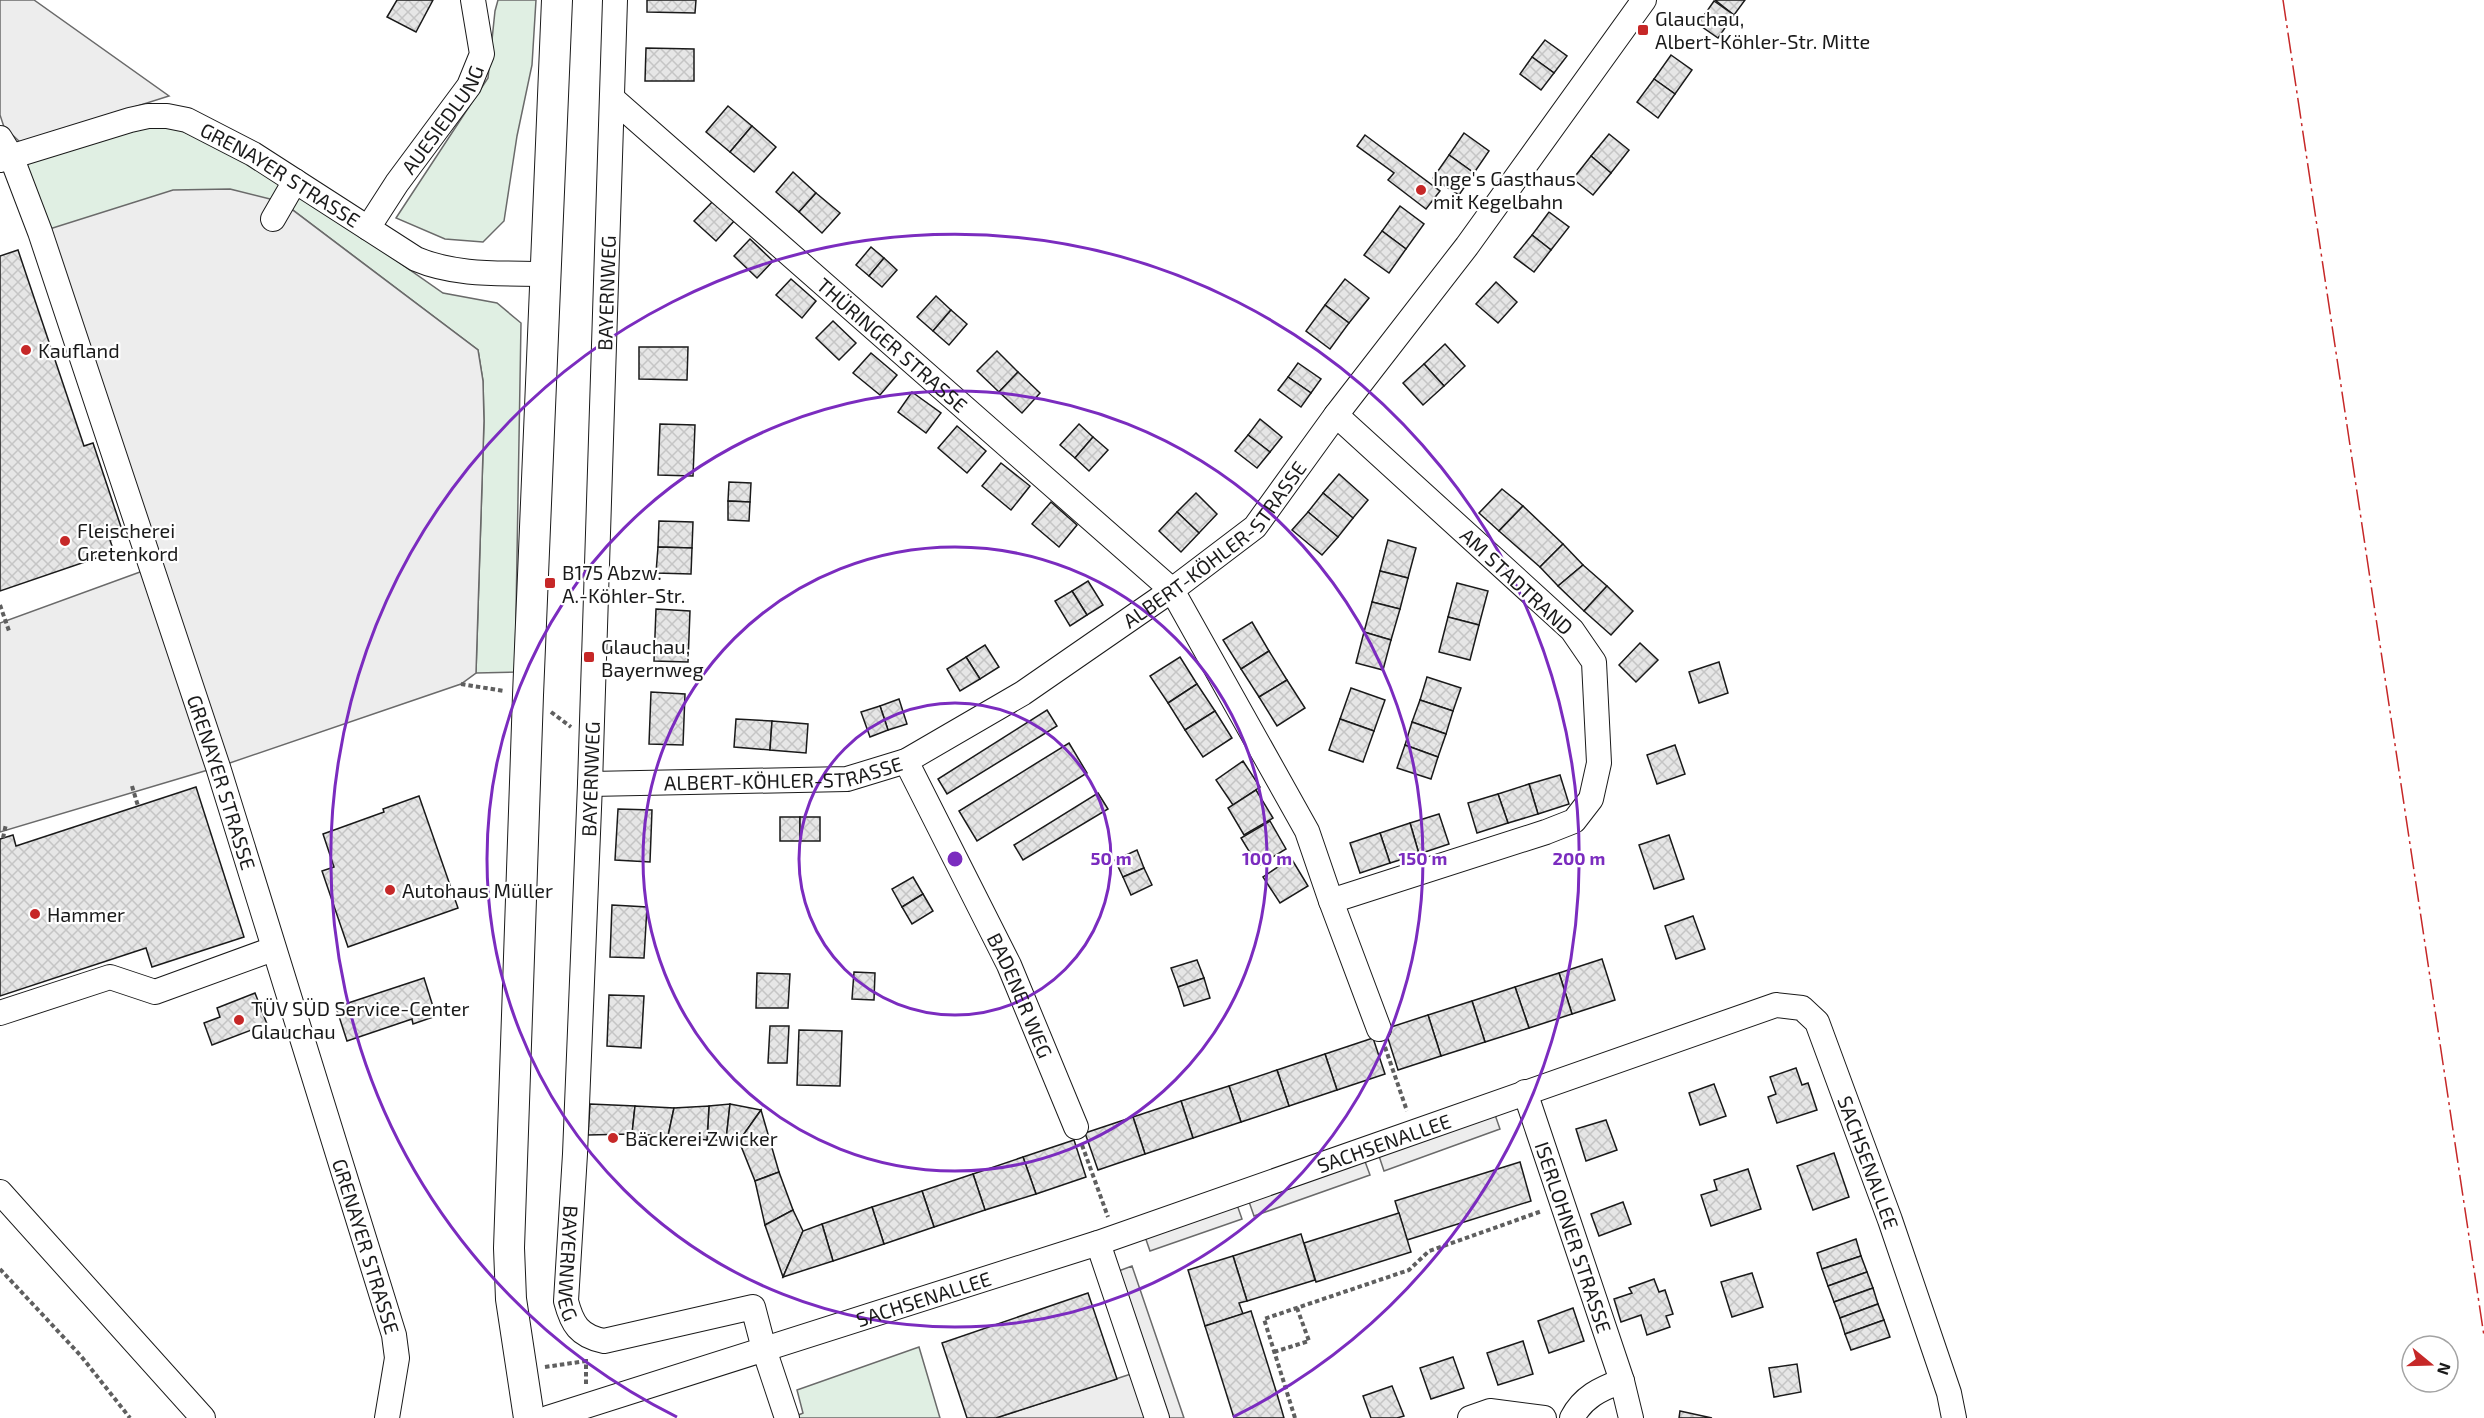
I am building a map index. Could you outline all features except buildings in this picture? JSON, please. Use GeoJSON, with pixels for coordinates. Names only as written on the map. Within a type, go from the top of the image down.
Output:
{"type":"FeatureCollection","features":[{"type":"Feature","properties":{"kind":"main road"},"geometry":{"type":"LineString","coordinates":[[529,1418],[511,1299],[509,1248],[544,274],[557,0]]}},
{"type":"Feature","properties":{"kind":"street","name":"AUESIEDLUNG"},"geometry":{"type":"LineString","coordinates":[[368,228],[397,183],[469,86],[482,54],[472,0]]}},
{"type":"Feature","properties":{"kind":"street","name":"BAYERNWEG"},"geometry":{"type":"LineString","coordinates":[[615,0],[590,784],[575,1154],[566,1300],[570,1315],[587,1349],[604,1341],[753,1308],[764,1349]]}},
{"type":"Feature","properties":{"kind":"street","name":"ALBERT-KÖHLER-STRASSE"},"geometry":{"type":"LineString","coordinates":[[590,784],[846,779],[906,762],[1023,693],[1172,590],[1255,526],[1336,415],[1467,246],[1644,0]]}},
{"type":"Feature","properties":{"kind":"street","name":"THÜRINGER STRASSE"},"geometry":{"type":"LineString","coordinates":[[613,99],[1172,590]]}},
{"type":"Feature","properties":{"kind":"street","name":"GRENAYER STRASSE"},"geometry":{"type":"LineString","coordinates":[[387,1418],[397,1358],[394,1335],[218,767],[40,232],[4,151],[148,116],[167,116],[195,124],[253,154],[416,259],[436,268],[544,274]]}},
{"type":"Feature","properties":{"kind":"street"},"geometry":{"type":"LineString","coordinates":[[273,219],[295,181]]}},
{"type":"Feature","properties":{"kind":"street","name":"AM STADTRAND"},"geometry":{"type":"LineString","coordinates":[[1331,901],[1574,821],[1591,799],[1599,763],[1594,662],[1572,630],[1336,415]]}},
{"type":"Feature","properties":{"kind":"street"},"geometry":{"type":"LineString","coordinates":[[1172,590],[1307,831],[1379,1029]]}},
{"type":"Feature","properties":{"kind":"street","name":"BADENER WEG"},"geometry":{"type":"LineString","coordinates":[[906,762],[1009,965],[1076,1127]]}},
{"type":"Feature","properties":{"kind":"street"},"geometry":{"type":"LineString","coordinates":[[0,1013],[110,977],[155,992],[273,949]]}},
{"type":"Feature","properties":{"kind":"street","name":"SACHSENALLEE"},"geometry":{"type":"LineString","coordinates":[[548,1418],[1107,1240],[1776,1005],[1802,1008],[1817,1022],[1890,1220],[1948,1393],[1954,1418]]}},
{"type":"Feature","properties":{"kind":"street","name":"ISERLOHNER STRASSE"},"geometry":{"type":"LineString","coordinates":[[1525,1092],[1622,1381],[1631,1418]]}},
{"type":"Feature","properties":{"kind":"street"},"geometry":{"type":"LineString","coordinates":[[0,1192],[203,1418]]}},
{"type":"Feature","properties":{"kind":"street"},"geometry":{"type":"LineString","coordinates":[[1107,1240],[1157,1418]]}},
{"type":"Feature","properties":{"kind":"street"},"geometry":{"type":"LineString","coordinates":[[764,1349],[787,1418]]}},
{"type":"Feature","properties":{"kind":"street"},"geometry":{"type":"LineString","coordinates":[[1572,1418],[1579,1404],[1599,1389],[1622,1381]]}},
{"type":"Feature","properties":{"kind":"street"},"geometry":{"type":"LineString","coordinates":[[1470,1418],[1490,1411],[1544,1418]]}},
{"type":"Feature","properties":{"kind":"path"},"geometry":{"type":"LineString","coordinates":[[0,604],[9,631]]}},
{"type":"Feature","properties":{"kind":"path"},"geometry":{"type":"LineString","coordinates":[[132,786],[138,806]]}},
{"type":"Feature","properties":{"kind":"path"},"geometry":{"type":"LineString","coordinates":[[0,828],[6,825],[3,838]]}},
{"type":"Feature","properties":{"kind":"path"},"geometry":{"type":"LineString","coordinates":[[1379,1029],[1415,1132]]}},
{"type":"Feature","properties":{"kind":"path"},"geometry":{"type":"LineString","coordinates":[[1076,1127],[1107,1240]]}},
{"type":"Feature","properties":{"kind":"path"},"geometry":{"type":"LineString","coordinates":[[1294,1418],[1264,1319],[1409,1270],[1429,1251],[1563,1204]]}},
{"type":"Feature","properties":{"kind":"path"},"geometry":{"type":"LineString","coordinates":[[0,1269],[81,1356],[130,1418]]}},
{"type":"Feature","properties":{"kind":"path"},"geometry":{"type":"LineString","coordinates":[[1274,1352],[1309,1341],[1298,1308]]}},
{"type":"Feature","properties":{"kind":"path"},"geometry":{"type":"LineString","coordinates":[[520,1370],[587,1349],[585,1381],[594,1404]]}},
{"type":"Feature","properties":{"kind":"green space"},"geometry":{"type":"Polygon","coordinates":[[[498,0],[536,0],[532,65],[517,136],[504,221],[483,242],[445,239],[396,218],[488,78],[498,0]]]}},
{"type":"Feature","properties":{"kind":"green space"},"geometry":{"type":"Polygon","coordinates":[[[148,116],[295,181],[282,202],[40,232],[11,156],[148,116]]]}},
{"type":"Feature","properties":{"kind":"green space"},"geometry":{"type":"Polygon","coordinates":[[[294,189],[443,293],[497,303],[521,323],[515,672],[476,673],[484,421],[483,381],[478,350],[285,204],[294,189]]]}},
{"type":"Feature","properties":{"kind":"green space"},"geometry":{"type":"Polygon","coordinates":[[[919,1347],[940,1418],[792,1418],[803,1413],[797,1390],[919,1347]]]}},
{"type":"Feature","properties":{"kind":"shaded area"},"geometry":{"type":"Polygon","coordinates":[[[0,0],[34,0],[169,96],[21,143],[4,127],[0,115],[0,0]]]}},
{"type":"Feature","properties":{"kind":"shaded area"},"geometry":{"type":"Polygon","coordinates":[[[230,189],[282,202],[478,350],[483,381],[484,421],[476,673],[461,684],[218,767],[0,832],[0,623],[151,568],[40,232],[173,190],[230,189]]]}},
{"type":"Feature","properties":{"kind":"shaded area"},"geometry":{"type":"Polygon","coordinates":[[[1493,1109],[1500,1129],[1384,1171],[1377,1150],[1493,1109]]]}},
{"type":"Feature","properties":{"kind":"shaded area"},"geometry":{"type":"Polygon","coordinates":[[[1363,1156],[1370,1175],[1254,1216],[1247,1196],[1363,1156]]]}},
{"type":"Feature","properties":{"kind":"shaded area"},"geometry":{"type":"Polygon","coordinates":[[[1235,1199],[1242,1219],[1150,1251],[1143,1231],[1235,1199]]]}},
{"type":"Feature","properties":{"kind":"shaded area"},"geometry":{"type":"Polygon","coordinates":[[[1132,1266],[1184,1418],[1166,1418],[1116,1272],[1132,1266]]]}},
{"type":"Feature","properties":{"kind":"shaded area"},"geometry":{"type":"Polygon","coordinates":[[[1134,1373],[1148,1418],[996,1418],[1134,1373]]]}},
{"type":"Feature","properties":{"kind":"power"},"geometry":{"type":"LineString","coordinates":[[2283,0],[2484,1336]]}},
{"type":"Feature","properties":{"kind":"place","name":"Glauchau, Albert-Köhler-Str. Mitte"},"geometry":{"type":"Point","coordinates":[1643,30]}},
{"type":"Feature","properties":{"kind":"place","name":"Inge's Gasthaus mit Kegelbahn"},"geometry":{"type":"Point","coordinates":[1421,190]}},
{"type":"Feature","properties":{"kind":"place","name":"Kaufland"},"geometry":{"type":"Point","coordinates":[26,350]}},
{"type":"Feature","properties":{"kind":"place","name":"Fleischerei Gretenkord"},"geometry":{"type":"Point","coordinates":[65,541]}},
{"type":"Feature","properties":{"kind":"place","name":"B175 Abzw. A.-Köhler-Str."},"geometry":{"type":"Point","coordinates":[550,583]}},
{"type":"Feature","properties":{"kind":"place","name":"Glauchau, Bayernweg"},"geometry":{"type":"Point","coordinates":[589,657]}},
{"type":"Feature","properties":{"kind":"place","name":"Autohaus Müller"},"geometry":{"type":"Point","coordinates":[390,890]}},
{"type":"Feature","properties":{"kind":"place","name":"Hammer"},"geometry":{"type":"Point","coordinates":[35,914]}},
{"type":"Feature","properties":{"kind":"place","name":"TÜV SÜD Service-Center Glauchau"},"geometry":{"type":"Point","coordinates":[239,1020]}},
{"type":"Feature","properties":{"kind":"place","name":"Bäckerei Zwicker"},"geometry":{"type":"Point","coordinates":[613,1138]}}]}
